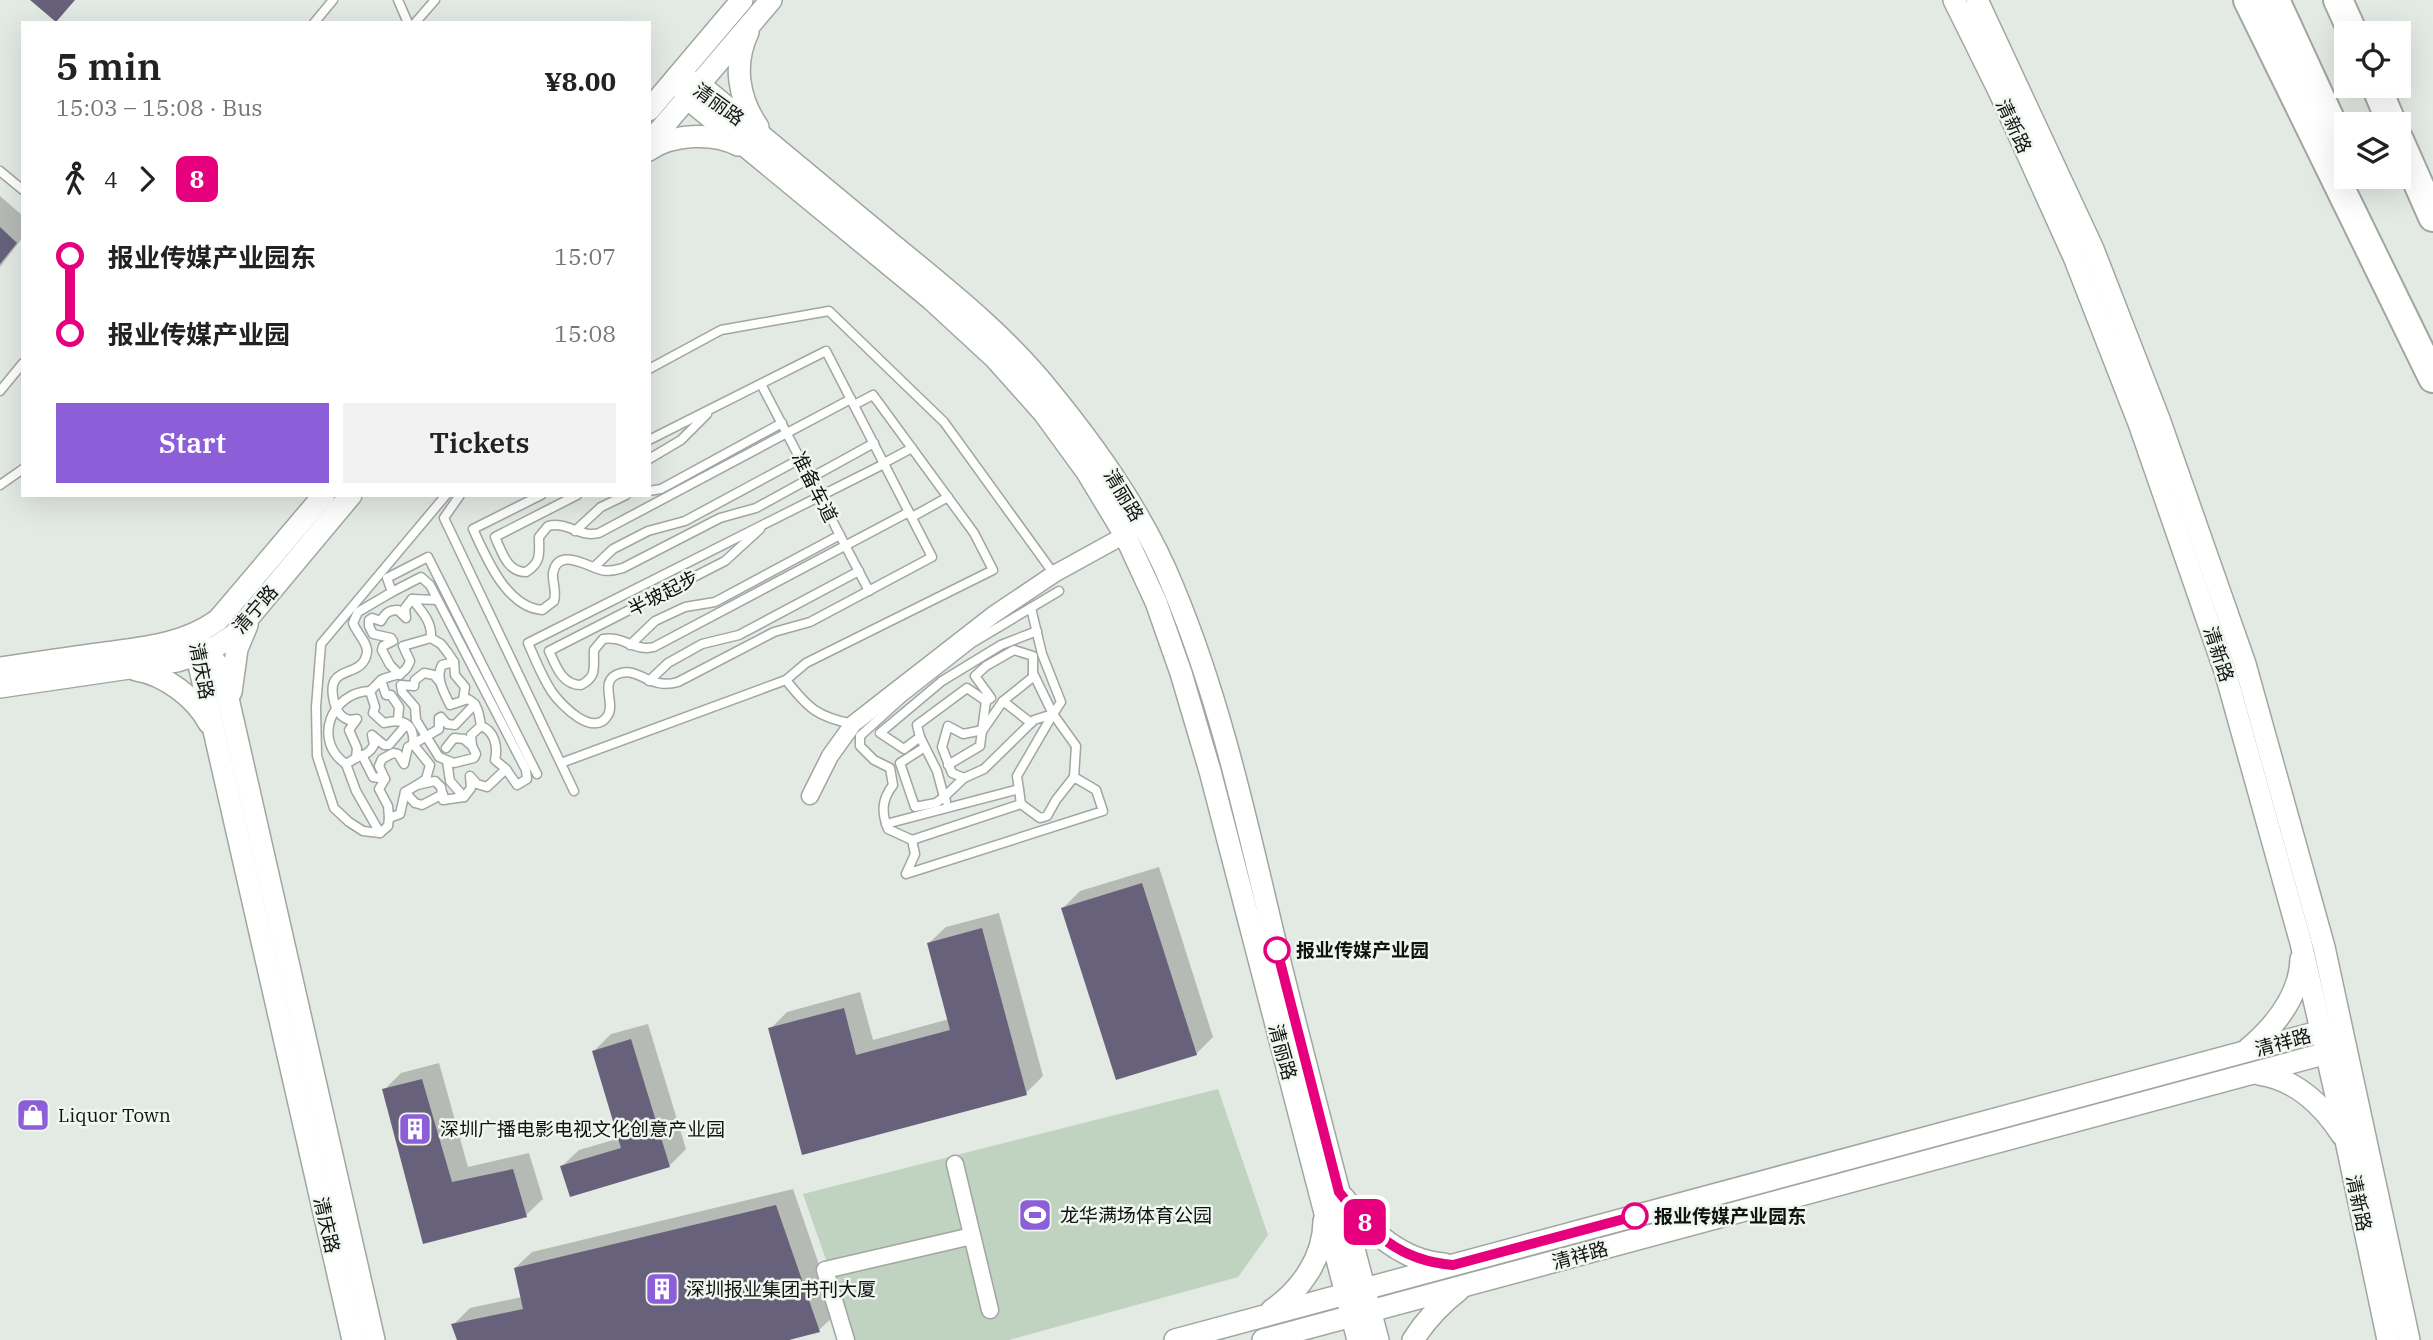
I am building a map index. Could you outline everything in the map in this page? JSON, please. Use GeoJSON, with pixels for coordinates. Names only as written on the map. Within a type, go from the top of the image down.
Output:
{"type":"FeatureCollection","features":[{"type":"Feature","properties":{"kind":"highway"},"geometry":{"type":"LineString","coordinates":[[2248,0],[2433,375]]}},
{"type":"Feature","properties":{"kind":"highway"},"geometry":{"type":"LineString","coordinates":[[2275,0],[2334,128]]}},
{"type":"Feature","properties":{"kind":"highway"},"geometry":{"type":"LineString","coordinates":[[2339,0],[2348,21]]}},
{"type":"Feature","properties":{"kind":"highway"},"geometry":{"type":"LineString","coordinates":[[2411,168],[2433,218]]}},
{"type":"Feature","properties":{"kind":"highway"},"geometry":{"type":"LineString","coordinates":[[2361,189],[2433,375]]}},
{"type":"Feature","properties":{"kind":"street"},"geometry":{"type":"LineString","coordinates":[[651,108],[742,0]]}},
{"type":"Feature","properties":{"kind":"street"},"geometry":{"type":"LineString","coordinates":[[651,141],[771,0]]}},
{"type":"Feature","properties":{"kind":"street","name":"清新路"},"geometry":{"type":"LineString","coordinates":[[1954,0],[1999,91],[2074,257],[2140,426],[2225,671],[2301,943],[2347,1143],[2388,1340]]}},
{"type":"Feature","properties":{"kind":"street","name":"清新路"},"geometry":{"type":"LineString","coordinates":[[1977,0],[2093,249],[2159,419],[2245,664],[2324,947],[2409,1340]]}},
{"type":"Feature","properties":{"kind":"street"},"geometry":{"type":"LineString","coordinates":[[651,149],[694,137],[717,138],[760,147],[740,91],[739,65],[743,44],[755,18]]}},
{"type":"Feature","properties":{"kind":"street","name":"清丽路"},"geometry":{"type":"LineString","coordinates":[[677,78],[760,147],[944,288],[1003,341],[1049,389],[1104,462],[1134,530],[1185,685],[1324,1208],[1355,1291]]}},
{"type":"Feature","properties":{"kind":"street","name":"清宁路"},"geometry":{"type":"LineString","coordinates":[[200,647],[218,620],[322,497]]}},
{"type":"Feature","properties":{"kind":"street","name":"清宁路"},"geometry":{"type":"LineString","coordinates":[[0,687],[177,661],[200,647],[234,635],[349,497]]}},
{"type":"Feature","properties":{"kind":"street"},"geometry":{"type":"LineString","coordinates":[[810,796],[830,756],[853,724],[993,615],[1054,574],[1134,530]]}},
{"type":"Feature","properties":{"kind":"street","name":"清丽路"},"geometry":{"type":"LineString","coordinates":[[1134,530],[1172,584],[1204,668],[1232,766],[1339,1192],[1355,1291],[1361,1314],[1378,1340]]}},
{"type":"Feature","properties":{"kind":"street"},"geometry":{"type":"LineString","coordinates":[[232,715],[231,687],[235,658],[244,631],[257,607]]}},
{"type":"Feature","properties":{"kind":"street","name":"清宁路"},"geometry":{"type":"LineString","coordinates":[[0,668],[159,645],[200,647]]}},
{"type":"Feature","properties":{"kind":"street","name":"清庆路"},"geometry":{"type":"LineString","coordinates":[[200,647],[224,681],[374,1340]]}},
{"type":"Feature","properties":{"kind":"street","name":"清庆路"},"geometry":{"type":"LineString","coordinates":[[200,647],[216,736],[353,1340]]}},
{"type":"Feature","properties":{"kind":"street"},"geometry":{"type":"LineString","coordinates":[[127,669],[148,672],[180,690],[205,716],[216,736]]}},
{"type":"Feature","properties":{"kind":"street"},"geometry":{"type":"LineString","coordinates":[[2246,1051],[2264,1035],[2287,1005],[2299,974],[2301,943]]}},
{"type":"Feature","properties":{"kind":"street","name":"清祥路"},"geometry":{"type":"LineString","coordinates":[[1175,1340],[2322,1031],[2344,1037]]}},
{"type":"Feature","properties":{"kind":"street","name":"清祥路"},"geometry":{"type":"LineString","coordinates":[[1263,1340],[1293,1337],[1361,1314],[1466,1285],[2327,1053],[2344,1037]]}},
{"type":"Feature","properties":{"kind":"street"},"geometry":{"type":"LineString","coordinates":[[2253,1073],[2274,1076],[2304,1093],[2334,1123],[2347,1143]]}},
{"type":"Feature","properties":{"kind":"street"},"geometry":{"type":"LineString","coordinates":[[955,1164],[990,1310]]}},
{"type":"Feature","properties":{"kind":"street"},"geometry":{"type":"LineString","coordinates":[[1339,1192],[1356,1214],[1393,1246],[1413,1257],[1453,1265]]}},
{"type":"Feature","properties":{"kind":"street"},"geometry":{"type":"LineString","coordinates":[[1262,1317],[1283,1303],[1309,1271],[1324,1233],[1324,1208]]}},
{"type":"Feature","properties":{"kind":"street"},"geometry":{"type":"LineString","coordinates":[[846,1340],[825,1270],[972,1236]]}},
{"type":"Feature","properties":{"kind":"street"},"geometry":{"type":"LineString","coordinates":[[1413,1340],[1446,1300],[1466,1285]]}},
{"type":"Feature","properties":{"kind":"street","name":"清丽路"},"geometry":{"type":"LineString","coordinates":[[1358,1340],[1361,1314]]}},
{"type":"Feature","properties":{"kind":"lane"},"geometry":{"type":"LineString","coordinates":[[316,21],[333,0]]}},
{"type":"Feature","properties":{"kind":"lane"},"geometry":{"type":"LineString","coordinates":[[325,21],[333,0]]}},
{"type":"Feature","properties":{"kind":"lane"},"geometry":{"type":"LineString","coordinates":[[398,0],[407,21]]}},
{"type":"Feature","properties":{"kind":"lane"},"geometry":{"type":"LineString","coordinates":[[417,21],[435,0]]}},
{"type":"Feature","properties":{"kind":"lane"},"geometry":{"type":"LineString","coordinates":[[0,171],[21,188]]}},
{"type":"Feature","properties":{"kind":"lane"},"geometry":{"type":"LineString","coordinates":[[651,368],[721,330],[829,312],[944,422],[1054,574]]}},
{"type":"Feature","properties":{"kind":"lane"},"geometry":{"type":"LineString","coordinates":[[649,681],[667,685],[678,682],[786,627],[810,622],[932,557],[827,351],[651,439]]}},
{"type":"Feature","properties":{"kind":"lane"},"geometry":{"type":"LineString","coordinates":[[0,391],[21,365]]}},
{"type":"Feature","properties":{"kind":"lane","name":"准备车道"},"geometry":{"type":"LineString","coordinates":[[761,384],[869,590]]}},
{"type":"Feature","properties":{"kind":"lane"},"geometry":{"type":"LineString","coordinates":[[561,763],[786,680],[806,663],[993,570],[974,533],[873,395],[787,433],[599,533],[592,535],[555,524],[543,530],[539,537],[541,556],[538,563],[526,572],[512,568],[495,537],[573,497]]}},
{"type":"Feature","properties":{"kind":"lane"},"geometry":{"type":"LineString","coordinates":[[651,458],[671,448],[712,409]]}},
{"type":"Feature","properties":{"kind":"lane"},"geometry":{"type":"LineString","coordinates":[[651,491],[661,489],[782,423]]}},
{"type":"Feature","properties":{"kind":"lane"},"geometry":{"type":"LineString","coordinates":[[538,497],[473,529],[496,576],[526,605],[542,610],[554,601],[556,594],[553,576],[560,562],[576,559],[612,571],[623,568],[720,518],[756,508],[874,443]]}},
{"type":"Feature","properties":{"kind":"lane","name":"半坡起步"},"geometry":{"type":"LineString","coordinates":[[649,681],[631,673],[614,676],[607,689],[611,708],[609,715],[597,723],[580,719],[551,690],[528,643],[912,448]]}},
{"type":"Feature","properties":{"kind":"lane"},"geometry":{"type":"LineString","coordinates":[[594,567],[613,549],[648,531],[685,521],[800,459]]}},
{"type":"Feature","properties":{"kind":"lane"},"geometry":{"type":"LineString","coordinates":[[0,485],[21,470]]}},
{"type":"Feature","properties":{"kind":"lane"},"geometry":{"type":"LineString","coordinates":[[385,779],[379,789],[388,806],[389,818],[388,826],[380,833],[363,831],[334,807],[317,756],[316,707],[321,644],[444,497]]}},
{"type":"Feature","properties":{"kind":"lane"},"geometry":{"type":"LineString","coordinates":[[459,497],[444,518],[574,790]]}},
{"type":"Feature","properties":{"kind":"lane"},"geometry":{"type":"LineString","coordinates":[[575,531],[601,507],[622,497]]}},
{"type":"Feature","properties":{"kind":"lane"},"geometry":{"type":"LineString","coordinates":[[630,645],[646,649],[654,647],[846,545],[948,497]]}},
{"type":"Feature","properties":{"kind":"lane","name":"半坡起步"},"geometry":{"type":"LineString","coordinates":[[630,645],[610,638],[597,644],[594,650],[593,676],[581,685],[567,681],[560,674],[550,651],[725,561],[736,554],[767,523]]}},
{"type":"Feature","properties":{"kind":"lane"},"geometry":{"type":"LineString","coordinates":[[630,645],[655,621],[685,607],[715,602],[840,535]]}},
{"type":"Feature","properties":{"kind":"lane"},"geometry":{"type":"LineString","coordinates":[[392,592],[387,578],[428,557],[537,774]]}},
{"type":"Feature","properties":{"kind":"lane"},"geometry":{"type":"LineString","coordinates":[[649,681],[668,663],[702,644],[739,635],[859,571]]}},
{"type":"Feature","properties":{"kind":"lane"},"geometry":{"type":"LineString","coordinates":[[385,779],[373,777],[359,756],[349,730],[356,719],[343,718],[336,709],[331,692],[333,681],[338,675],[356,668],[367,654],[367,647],[353,623],[358,612],[413,579],[421,577],[430,585],[526,770],[527,779],[517,785],[506,769],[495,760],[497,752],[494,737],[487,728],[481,726]]}},
{"type":"Feature","properties":{"kind":"lane"},"geometry":{"type":"LineString","coordinates":[[890,768],[874,760],[860,746],[860,736],[902,698],[972,643],[1059,591]]}},
{"type":"Feature","properties":{"kind":"lane"},"geometry":{"type":"LineString","coordinates":[[412,599],[437,600]]}},
{"type":"Feature","properties":{"kind":"lane"},"geometry":{"type":"LineString","coordinates":[[412,599],[428,619],[432,628],[431,638]]}},
{"type":"Feature","properties":{"kind":"lane"},"geometry":{"type":"LineString","coordinates":[[400,675],[390,665],[382,650],[383,646],[393,641],[391,638],[373,634],[369,620],[372,618],[381,621],[384,614],[391,610],[398,610],[406,618],[405,608],[412,599]]}},
{"type":"Feature","properties":{"kind":"lane"},"geometry":{"type":"LineString","coordinates":[[1031,608],[1060,702],[1052,714],[1017,776],[1021,804],[1040,818],[1047,816],[1073,777],[1076,746],[1052,714],[1033,673]]}},
{"type":"Feature","properties":{"kind":"lane"},"geometry":{"type":"LineString","coordinates":[[920,737],[904,749],[880,733],[942,681],[1001,645],[1037,631]]}},
{"type":"Feature","properties":{"kind":"lane"},"geometry":{"type":"LineString","coordinates":[[380,833],[356,790],[346,764],[337,758],[327,731],[329,720],[336,709],[361,691],[370,691],[382,680],[400,675],[410,661],[403,646],[431,638],[441,644],[454,662],[455,675],[465,687],[463,700]]}},
{"type":"Feature","properties":{"kind":"lane"},"geometry":{"type":"LineString","coordinates":[[948,765],[981,746],[984,730],[986,701],[990,698],[975,676],[986,666],[1014,650],[1033,656],[1033,677],[1003,701],[984,730],[963,734],[948,726],[942,747],[948,765],[952,773],[964,778]]}},
{"type":"Feature","properties":{"kind":"lane"},"geometry":{"type":"LineString","coordinates":[[439,681],[442,665],[454,662]]}},
{"type":"Feature","properties":{"kind":"lane"},"geometry":{"type":"LineString","coordinates":[[424,673],[434,675],[450,705],[468,699],[475,704],[481,726],[471,735],[476,754],[474,758],[454,762],[439,757],[416,720],[415,707],[402,692],[401,685],[414,686],[415,680],[424,673]]}},
{"type":"Feature","properties":{"kind":"lane"},"geometry":{"type":"LineString","coordinates":[[382,680],[386,695],[391,695],[397,701],[397,719]]}},
{"type":"Feature","properties":{"kind":"lane"},"geometry":{"type":"LineString","coordinates":[[786,680],[803,702],[827,719],[853,724]]}},
{"type":"Feature","properties":{"kind":"lane"},"geometry":{"type":"LineString","coordinates":[[949,807],[917,725],[967,688],[986,701]]}},
{"type":"Feature","properties":{"kind":"lane"},"geometry":{"type":"LineString","coordinates":[[370,691],[375,707],[373,713],[377,719],[384,723],[397,719]]}},
{"type":"Feature","properties":{"kind":"lane"},"geometry":{"type":"LineString","coordinates":[[1003,701],[1031,723]]}},
{"type":"Feature","properties":{"kind":"lane"},"geometry":{"type":"LineString","coordinates":[[385,779],[379,766],[382,759],[393,753],[398,754],[404,764],[406,752],[413,744],[439,729],[441,716],[447,724],[455,724],[475,704]]}},
{"type":"Feature","properties":{"kind":"lane"},"geometry":{"type":"LineString","coordinates":[[900,762],[915,807],[936,803],[964,778],[984,769],[1031,723],[1052,714]]}},
{"type":"Feature","properties":{"kind":"lane"},"geometry":{"type":"LineString","coordinates":[[389,818],[400,814],[405,792],[426,779],[430,765],[413,744],[414,737],[406,725],[397,719]]}},
{"type":"Feature","properties":{"kind":"lane"},"geometry":{"type":"LineString","coordinates":[[346,764],[366,755],[374,745],[372,736],[384,745],[389,745],[406,725]]}},
{"type":"Feature","properties":{"kind":"lane"},"geometry":{"type":"LineString","coordinates":[[446,748],[454,738],[464,739],[472,746]]}},
{"type":"Feature","properties":{"kind":"lane"},"geometry":{"type":"LineString","coordinates":[[890,768],[925,747]]}},
{"type":"Feature","properties":{"kind":"lane"},"geometry":{"type":"LineString","coordinates":[[447,761],[450,781],[464,797]]}},
{"type":"Feature","properties":{"kind":"lane"},"geometry":{"type":"LineString","coordinates":[[890,768],[893,785],[884,796],[883,817],[888,829],[912,840],[1021,804]]}},
{"type":"Feature","properties":{"kind":"lane"},"geometry":{"type":"LineString","coordinates":[[417,785],[435,781],[441,787],[443,800],[464,797],[471,788],[470,776],[477,784],[487,787],[506,769]]}},
{"type":"Feature","properties":{"kind":"lane"},"geometry":{"type":"LineString","coordinates":[[912,840],[915,854],[906,874],[1103,811],[1096,790],[1073,777]]}},
{"type":"Feature","properties":{"kind":"lane"},"geometry":{"type":"LineString","coordinates":[[886,824],[1019,789]]}},
{"type":"Feature","properties":{"kind":"lane"},"geometry":{"type":"LineString","coordinates":[[405,792],[415,803],[422,805],[443,794]]}},
{"type":"Feature","properties":{"kind":"green space","name":"龙华满场体育公园"},"geometry":{"type":"Polygon","coordinates":[[[1218,1089],[1268,1235],[1238,1277],[1009,1340],[854,1340],[803,1194],[1218,1089]]]}},
{"type":"Feature","properties":{"kind":"building"},"geometry":{"type":"Polygon","coordinates":[[[30,0],[75,0],[55,21],[30,0]]]}},
{"type":"Feature","properties":{"kind":"building"},"geometry":{"type":"Polygon","coordinates":[[[0,227],[17,243],[0,264],[0,227]]]}},
{"type":"Feature","properties":{"kind":"building"},"geometry":{"type":"Polygon","coordinates":[[[1142,883],[1197,1055],[1116,1080],[1061,908],[1142,883]]]}},
{"type":"Feature","properties":{"kind":"building"},"geometry":{"type":"Polygon","coordinates":[[[982,928],[1027,1095],[802,1155],[768,1028],[844,1008],[856,1055],[950,1030],[927,943],[982,928]]]}},
{"type":"Feature","properties":{"kind":"building"},"geometry":{"type":"Polygon","coordinates":[[[631,1039],[670,1167],[570,1197],[560,1166],[621,1148],[592,1051],[631,1039]]]}},
{"type":"Feature","properties":{"kind":"building","name":"深圳广播电影电视文化创意产业园"},"geometry":{"type":"Polygon","coordinates":[[[422,1079],[452,1182],[513,1169],[527,1217],[423,1244],[382,1089],[422,1079]]]}},
{"type":"Feature","properties":{"kind":"building","name":"深圳报业集团书刊大厦"},"geometry":{"type":"Polygon","coordinates":[[[776,1205],[820,1332],[789,1340],[457,1340],[451,1324],[523,1309],[514,1268],[776,1205]]]}},
{"type":"Feature","properties":{"kind":"bus line","name":"8"},"geometry":{"type":"LineString","coordinates":[[1277,950],[1339,1192],[1374,1232],[1413,1257],[1453,1265],[1635,1216]]}},
{"type":"Feature","properties":{"kind":"place","name":"报业传媒产业园"},"geometry":{"type":"Point","coordinates":[1277,950]}},
{"type":"Feature","properties":{"kind":"place","name":"Liquor Town"},"geometry":{"type":"Point","coordinates":[33,1115]}},
{"type":"Feature","properties":{"kind":"place","name":"深圳广播电影电视文化创意产业园"},"geometry":{"type":"Point","coordinates":[415,1129]}},
{"type":"Feature","properties":{"kind":"place","name":"龙华满场体育公园"},"geometry":{"type":"Point","coordinates":[1035,1215]}},
{"type":"Feature","properties":{"kind":"place","name":"报业传媒产业园东"},"geometry":{"type":"Point","coordinates":[1635,1216]}},
{"type":"Feature","properties":{"kind":"place","name":"深圳报业集团书刊大厦"},"geometry":{"type":"Point","coordinates":[662,1289]}}]}
